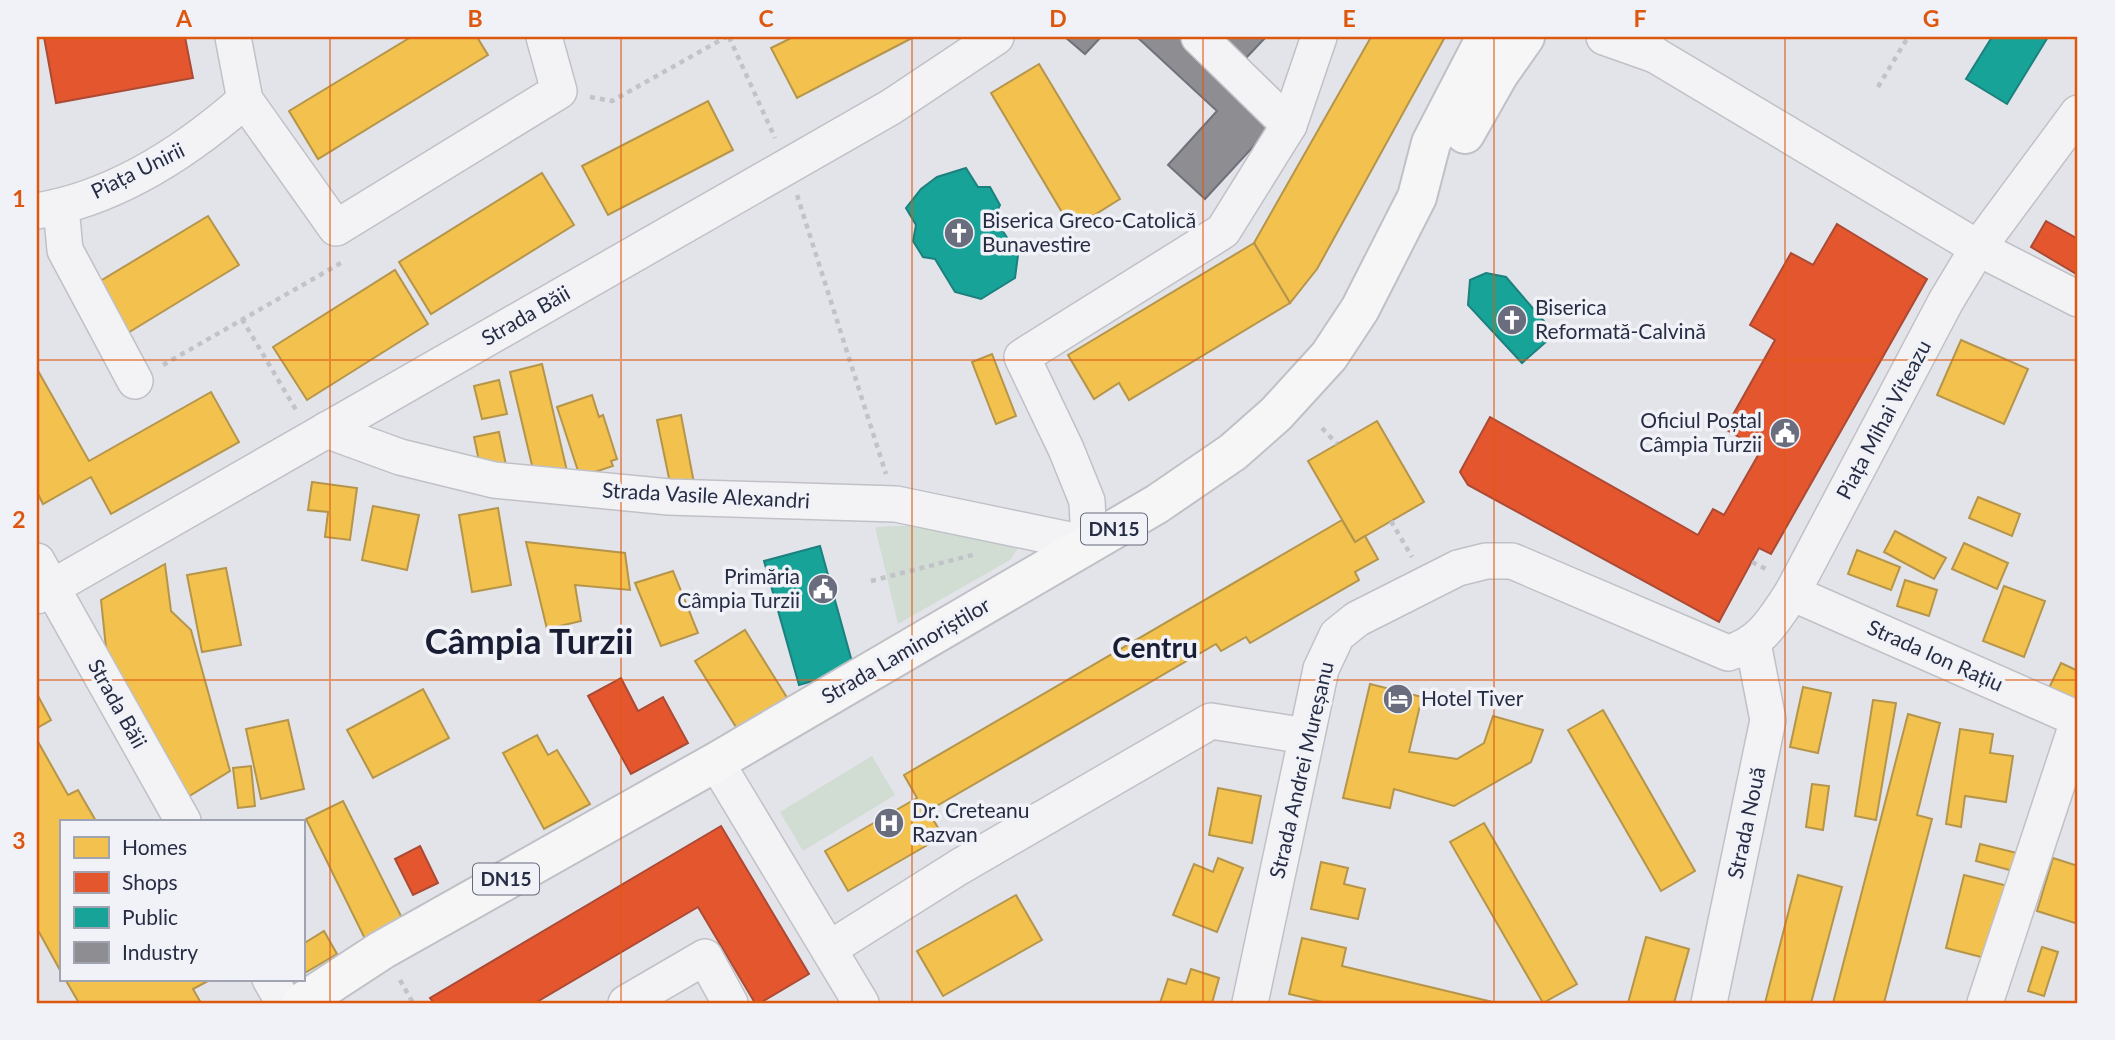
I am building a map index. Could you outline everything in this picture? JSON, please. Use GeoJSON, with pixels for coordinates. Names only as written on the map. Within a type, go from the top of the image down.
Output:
{"type":"FeatureCollection","features":[{"type":"Feature","properties":{"kind":"main road","name":"Strada Laminoriștilor"},"geometry":{"type":"LineString","coordinates":[[301,1003],[406,936],[716,762],[1090,544],[1222,459],[1276,414],[1329,356],[1360,309],[1417,197],[1431,143],[1486,37]]}},
{"type":"Feature","properties":{"kind":"main road","name":"Strada Laminoriștilor"},"geometry":{"type":"LineString","coordinates":[[1417,197],[1456,151],[1499,74],[1525,37]]}},
{"type":"Feature","properties":{"kind":"street"},"geometry":{"type":"LineString","coordinates":[[233,37],[245,100],[336,228],[559,91],[544,37]]}},
{"type":"Feature","properties":{"kind":"street","name":"Strada Băii"},"geometry":{"type":"LineString","coordinates":[[182,820],[42,581],[319,434],[788,167],[891,107],[996,37]]}},
{"type":"Feature","properties":{"kind":"street"},"geometry":{"type":"LineString","coordinates":[[1199,37],[1289,125]]}},
{"type":"Feature","properties":{"kind":"street"},"geometry":{"type":"LineString","coordinates":[[1090,544],[1087,501],[1066,449],[1022,357],[1223,231],[1289,125],[1319,37]]}},
{"type":"Feature","properties":{"kind":"street"},"geometry":{"type":"LineString","coordinates":[[1604,37],[1645,46],[1978,248],[2078,299]]}},
{"type":"Feature","properties":{"kind":"street","name":"Piața Unirii"},"geometry":{"type":"LineString","coordinates":[[49,209],[162,164],[202,139],[245,100]]}},
{"type":"Feature","properties":{"kind":"street","name":"Piața Mihai Viteazu"},"geometry":{"type":"LineString","coordinates":[[1792,593],[1946,301],[1978,248],[2078,113]]}},
{"type":"Feature","properties":{"kind":"street"},"geometry":{"type":"LineString","coordinates":[[49,209],[65,250],[135,381]]}},
{"type":"Feature","properties":{"kind":"street","name":"Strada Vasile Alexandri"},"geometry":{"type":"LineString","coordinates":[[319,434],[494,480],[669,497],[896,504],[1090,544]]}},
{"type":"Feature","properties":{"kind":"street","name":"Strada Andrei Mureșanu"},"geometry":{"type":"LineString","coordinates":[[1250,1003],[1321,669],[1337,635],[1357,619],[1458,568],[1486,561],[1512,561],[1728,653],[1753,643]]}},
{"type":"Feature","properties":{"kind":"street"},"geometry":{"type":"LineString","coordinates":[[1753,643],[1764,635],[1792,593]]}},
{"type":"Feature","properties":{"kind":"street","name":"Strada Ion Rațiu"},"geometry":{"type":"LineString","coordinates":[[1792,593],[2078,720]]}},
{"type":"Feature","properties":{"kind":"street","name":"Strada Nouă"},"geometry":{"type":"LineString","coordinates":[[1709,1003],[1768,720],[1753,643]]}},
{"type":"Feature","properties":{"kind":"street"},"geometry":{"type":"LineString","coordinates":[[1985,1003],[2078,720]]}},
{"type":"Feature","properties":{"kind":"street"},"geometry":{"type":"LineString","coordinates":[[829,949],[959,867],[1211,721],[1306,736]]}},
{"type":"Feature","properties":{"kind":"street"},"geometry":{"type":"LineString","coordinates":[[716,762],[861,1003]]}},
{"type":"Feature","properties":{"kind":"street"},"geometry":{"type":"LineString","coordinates":[[626,1003],[705,957],[730,1003]]}},
{"type":"Feature","properties":{"kind":"street"},"geometry":{"type":"LineString","coordinates":[[272,981],[284,1003]]}},
{"type":"Feature","properties":{"kind":"path"},"geometry":{"type":"LineString","coordinates":[[559,91],[612,101],[728,37],[788,167],[896,504]]}},
{"type":"Feature","properties":{"kind":"path"},"geometry":{"type":"LineString","coordinates":[[1878,88],[1908,37]]}},
{"type":"Feature","properties":{"kind":"path"},"geometry":{"type":"LineString","coordinates":[[135,381],[341,263],[336,228]]}},
{"type":"Feature","properties":{"kind":"path"},"geometry":{"type":"LineString","coordinates":[[242,319],[319,434]]}},
{"type":"Feature","properties":{"kind":"path"},"geometry":{"type":"LineString","coordinates":[[1322,428],[1337,444]]}},
{"type":"Feature","properties":{"kind":"path"},"geometry":{"type":"LineString","coordinates":[[1391,521],[1427,582]]}},
{"type":"Feature","properties":{"kind":"path"},"geometry":{"type":"LineString","coordinates":[[871,581],[986,552]]}},
{"type":"Feature","properties":{"kind":"shaded area"},"geometry":{"type":"Polygon","coordinates":[[[923,525],[1022,542],[1010,560],[898,624],[875,527],[923,525]]]}},
{"type":"Feature","properties":{"kind":"shaded area"},"geometry":{"type":"Polygon","coordinates":[[[872,756],[895,795],[803,851],[780,812],[872,756]]]}},
{"type":"Feature","properties":{"kind":"building: Homes"},"geometry":{"type":"Polygon","coordinates":[[[411,37],[477,37],[488,55],[318,159],[289,111],[411,37]]]}},
{"type":"Feature","properties":{"kind":"building: Homes"},"geometry":{"type":"Polygon","coordinates":[[[793,37],[914,37],[797,98],[771,48],[793,37]]]}},
{"type":"Feature","properties":{"kind":"building: Homes"},"geometry":{"type":"Polygon","coordinates":[[[1371,37],[1445,37],[1317,269],[1290,303],[1254,243],[1371,37]]]}},
{"type":"Feature","properties":{"kind":"building: Homes"},"geometry":{"type":"Polygon","coordinates":[[[1039,64],[1120,199],[1072,229],[991,93],[1039,64]]]}},
{"type":"Feature","properties":{"kind":"building: Homes"},"geometry":{"type":"Polygon","coordinates":[[[708,101],[733,150],[608,215],[582,166],[708,101]]]}},
{"type":"Feature","properties":{"kind":"building: Homes"},"geometry":{"type":"Polygon","coordinates":[[[542,173],[574,225],[431,314],[399,262],[542,173]]]}},
{"type":"Feature","properties":{"kind":"building: Homes"},"geometry":{"type":"Polygon","coordinates":[[[208,216],[239,265],[118,339],[87,289],[208,216]]]}},
{"type":"Feature","properties":{"kind":"building: Homes"},"geometry":{"type":"Polygon","coordinates":[[[1254,243],[1290,303],[1129,400],[1119,383],[1094,399],[1068,355],[1254,243]]]}},
{"type":"Feature","properties":{"kind":"building: Homes"},"geometry":{"type":"Polygon","coordinates":[[[395,270],[428,324],[307,400],[273,347],[395,270]]]}},
{"type":"Feature","properties":{"kind":"building: Homes"},"geometry":{"type":"Polygon","coordinates":[[[1961,340],[2028,369],[2004,424],[1937,395],[1961,340]]]}},
{"type":"Feature","properties":{"kind":"building: Homes"},"geometry":{"type":"Polygon","coordinates":[[[992,354],[1016,416],[996,424],[972,362],[992,354]]]}},
{"type":"Feature","properties":{"kind":"building: Homes"},"geometry":{"type":"Polygon","coordinates":[[[542,364],[567,471],[535,478],[510,372],[542,364]]]}},
{"type":"Feature","properties":{"kind":"building: Homes"},"geometry":{"type":"Polygon","coordinates":[[[37,369],[89,461],[211,392],[239,442],[111,514],[91,477],[43,504],[37,492],[37,369]]]}},
{"type":"Feature","properties":{"kind":"building: Homes"},"geometry":{"type":"Polygon","coordinates":[[[499,380],[507,414],[482,419],[474,386],[499,380]]]}},
{"type":"Feature","properties":{"kind":"building: Homes"},"geometry":{"type":"Polygon","coordinates":[[[592,395],[599,417],[603,415],[617,459],[611,461],[613,466],[580,477],[557,407],[592,395]]]}},
{"type":"Feature","properties":{"kind":"building: Homes"},"geometry":{"type":"Polygon","coordinates":[[[681,415],[694,483],[671,488],[657,420],[681,415]]]}},
{"type":"Feature","properties":{"kind":"building: Homes"},"geometry":{"type":"Polygon","coordinates":[[[1377,421],[1424,502],[1355,542],[1308,461],[1377,421]]]}},
{"type":"Feature","properties":{"kind":"building: Homes"},"geometry":{"type":"Polygon","coordinates":[[[499,432],[506,465],[481,471],[474,437],[499,432]]]}},
{"type":"Feature","properties":{"kind":"building: Homes"},"geometry":{"type":"Polygon","coordinates":[[[312,482],[357,488],[350,540],[325,537],[328,512],[308,510],[312,482]]]}},
{"type":"Feature","properties":{"kind":"building: Homes"},"geometry":{"type":"Polygon","coordinates":[[[1978,497],[2020,514],[2012,536],[1969,518],[1978,497]]]}},
{"type":"Feature","properties":{"kind":"building: Homes"},"geometry":{"type":"Polygon","coordinates":[[[373,506],[419,515],[407,570],[362,560],[373,506]]]}},
{"type":"Feature","properties":{"kind":"building: Homes"},"geometry":{"type":"Polygon","coordinates":[[[498,508],[511,585],[472,592],[459,515],[498,508]]]}},
{"type":"Feature","properties":{"kind":"building: Homes"},"geometry":{"type":"Polygon","coordinates":[[[1342,520],[1355,542],[1365,536],[1378,559],[1355,572],[1359,580],[1250,643],[1246,637],[1221,651],[1216,644],[928,811],[943,836],[848,891],[825,851],[917,798],[904,775],[1342,520]]]}},
{"type":"Feature","properties":{"kind":"building: Homes"},"geometry":{"type":"Polygon","coordinates":[[[1895,531],[1946,558],[1934,579],[1884,552],[1895,531]]]}},
{"type":"Feature","properties":{"kind":"building: Homes"},"geometry":{"type":"Polygon","coordinates":[[[526,542],[625,553],[630,590],[575,585],[581,621],[547,629],[526,542]]]}},
{"type":"Feature","properties":{"kind":"building: Homes"},"geometry":{"type":"Polygon","coordinates":[[[1964,543],[2008,563],[1997,589],[1952,569],[1964,543]]]}},
{"type":"Feature","properties":{"kind":"building: Homes"},"geometry":{"type":"Polygon","coordinates":[[[1857,550],[1900,567],[1891,590],[1848,574],[1857,550]]]}},
{"type":"Feature","properties":{"kind":"building: Homes"},"geometry":{"type":"Polygon","coordinates":[[[165,564],[171,611],[191,630],[230,771],[186,798],[107,657],[101,600],[165,564]]]}},
{"type":"Feature","properties":{"kind":"building: Homes"},"geometry":{"type":"Polygon","coordinates":[[[226,568],[241,645],[202,652],[187,575],[226,568]]]}},
{"type":"Feature","properties":{"kind":"building: Homes"},"geometry":{"type":"Polygon","coordinates":[[[673,571],[698,633],[661,646],[635,583],[673,571]]]}},
{"type":"Feature","properties":{"kind":"building: Homes"},"geometry":{"type":"Polygon","coordinates":[[[1905,580],[1937,590],[1929,616],[1897,606],[1905,580]]]}},
{"type":"Feature","properties":{"kind":"building: Homes"},"geometry":{"type":"Polygon","coordinates":[[[2004,586],[2045,601],[2024,657],[1983,641],[2004,586]]]}},
{"type":"Feature","properties":{"kind":"building: Homes"},"geometry":{"type":"Polygon","coordinates":[[[745,630],[791,704],[741,735],[695,661],[745,630]]]}},
{"type":"Feature","properties":{"kind":"building: Homes"},"geometry":{"type":"Polygon","coordinates":[[[2061,663],[2078,671],[2078,704],[2048,690],[2061,663]]]}},
{"type":"Feature","properties":{"kind":"building: Homes"},"geometry":{"type":"Polygon","coordinates":[[[1370,684],[1422,697],[1409,752],[1457,759],[1484,743],[1493,716],[1543,730],[1531,762],[1454,806],[1394,789],[1390,808],[1343,798],[1370,684]]]}},
{"type":"Feature","properties":{"kind":"building: Homes"},"geometry":{"type":"Polygon","coordinates":[[[1803,687],[1831,693],[1818,753],[1790,747],[1803,687]]]}},
{"type":"Feature","properties":{"kind":"building: Homes"},"geometry":{"type":"Polygon","coordinates":[[[423,689],[449,738],[373,778],[347,730],[423,689]]]}},
{"type":"Feature","properties":{"kind":"building: Homes"},"geometry":{"type":"Polygon","coordinates":[[[37,694],[51,720],[37,728],[37,694]]]}},
{"type":"Feature","properties":{"kind":"building: Homes"},"geometry":{"type":"Polygon","coordinates":[[[1873,700],[1896,703],[1876,820],[1855,816],[1873,700]]]}},
{"type":"Feature","properties":{"kind":"building: Homes"},"geometry":{"type":"Polygon","coordinates":[[[1603,710],[1695,871],[1661,891],[1568,730],[1603,710]]]}},
{"type":"Feature","properties":{"kind":"building: Homes"},"geometry":{"type":"Polygon","coordinates":[[[1908,714],[1940,723],[1917,815],[1932,819],[1884,1003],[1833,1003],[1908,714]]]}},
{"type":"Feature","properties":{"kind":"building: Homes"},"geometry":{"type":"Polygon","coordinates":[[[288,720],[304,789],[261,799],[246,729],[288,720]]]}},
{"type":"Feature","properties":{"kind":"building: Homes"},"geometry":{"type":"Polygon","coordinates":[[[1960,729],[1993,734],[1990,753],[2013,756],[2006,802],[1965,796],[1961,827],[1946,824],[1960,729]]]}},
{"type":"Feature","properties":{"kind":"building: Homes"},"geometry":{"type":"Polygon","coordinates":[[[537,735],[548,755],[557,750],[590,804],[544,829],[503,753],[537,735]]]}},
{"type":"Feature","properties":{"kind":"building: Homes"},"geometry":{"type":"Polygon","coordinates":[[[37,740],[68,795],[78,790],[95,820],[60,820],[60,970],[39,932],[37,933],[37,740]]]}},
{"type":"Feature","properties":{"kind":"building: Homes"},"geometry":{"type":"Polygon","coordinates":[[[251,766],[255,806],[238,808],[233,768],[251,766]]]}},
{"type":"Feature","properties":{"kind":"building: Homes"},"geometry":{"type":"Polygon","coordinates":[[[1812,784],[1829,786],[1823,830],[1806,827],[1812,784]]]}},
{"type":"Feature","properties":{"kind":"building: Homes"},"geometry":{"type":"Polygon","coordinates":[[[1218,788],[1261,796],[1252,843],[1209,835],[1218,788]]]}},
{"type":"Feature","properties":{"kind":"building: Homes"},"geometry":{"type":"Polygon","coordinates":[[[343,801],[405,924],[367,943],[306,819],[343,801]]]}},
{"type":"Feature","properties":{"kind":"building: Homes"},"geometry":{"type":"Polygon","coordinates":[[[1484,823],[1577,984],[1543,1003],[1450,842],[1484,823]]]}},
{"type":"Feature","properties":{"kind":"building: Homes"},"geometry":{"type":"Polygon","coordinates":[[[1980,844],[2021,854],[2017,872],[1976,861],[1980,844]]]}},
{"type":"Feature","properties":{"kind":"building: Homes"},"geometry":{"type":"Polygon","coordinates":[[[1218,858],[1243,868],[1217,932],[1173,915],[1194,864],[1213,872],[1218,858]]]}},
{"type":"Feature","properties":{"kind":"building: Homes"},"geometry":{"type":"Polygon","coordinates":[[[2053,858],[2078,866],[2078,924],[2037,911],[2053,858]]]}},
{"type":"Feature","properties":{"kind":"building: Homes"},"geometry":{"type":"Polygon","coordinates":[[[1321,862],[1348,868],[1344,884],[1365,889],[1358,919],[1311,909],[1321,862]]]}},
{"type":"Feature","properties":{"kind":"building: Homes"},"geometry":{"type":"Polygon","coordinates":[[[1798,875],[1842,887],[1811,1003],[1765,1003],[1798,875]]]}},
{"type":"Feature","properties":{"kind":"building: Homes"},"geometry":{"type":"Polygon","coordinates":[[[1964,875],[2008,886],[1989,959],[1946,948],[1964,875]]]}},
{"type":"Feature","properties":{"kind":"building: Homes"},"geometry":{"type":"Polygon","coordinates":[[[1016,895],[1042,940],[943,996],[917,951],[1016,895]]]}},
{"type":"Feature","properties":{"kind":"building: Homes"},"geometry":{"type":"Polygon","coordinates":[[[324,931],[337,954],[304,973],[304,943],[324,931]]]}},
{"type":"Feature","properties":{"kind":"building: Homes"},"geometry":{"type":"Polygon","coordinates":[[[1646,937],[1689,949],[1674,1003],[1628,1003],[1646,937]]]}},
{"type":"Feature","properties":{"kind":"building: Homes"},"geometry":{"type":"Polygon","coordinates":[[[1302,938],[1346,948],[1342,966],[1497,1003],[1327,1003],[1289,994],[1302,938]]]}},
{"type":"Feature","properties":{"kind":"building: Homes"},"geometry":{"type":"Polygon","coordinates":[[[2042,947],[2058,952],[2044,996],[2028,991],[2042,947]]]}},
{"type":"Feature","properties":{"kind":"building: Homes"},"geometry":{"type":"Polygon","coordinates":[[[1191,969],[1219,978],[1212,1003],[1160,1003],[1168,979],[1186,984],[1191,969]]]}},
{"type":"Feature","properties":{"kind":"building: Homes"},"geometry":{"type":"Polygon","coordinates":[[[66,981],[208,981],[193,989],[201,1003],[79,1003],[66,981]]]}},
{"type":"Feature","properties":{"kind":"building: Shops"},"geometry":{"type":"Polygon","coordinates":[[[44,37],[185,37],[193,78],[56,103],[44,37]]]}},
{"type":"Feature","properties":{"kind":"building: Shops"},"geometry":{"type":"Polygon","coordinates":[[[2046,221],[2078,239],[2078,275],[2031,247],[2046,221]]]}},
{"type":"Feature","properties":{"kind":"building: Shops"},"geometry":{"type":"Polygon","coordinates":[[[1837,224],[1927,279],[1771,554],[1759,548],[1719,622],[1468,485],[1460,472],[1490,417],[1698,535],[1713,509],[1724,515],[1761,450],[1725,429],[1775,340],[1750,325],[1791,253],[1813,265],[1837,224]]]}},
{"type":"Feature","properties":{"kind":"building: Shops"},"geometry":{"type":"Polygon","coordinates":[[[621,678],[638,711],[663,697],[688,743],[631,774],[588,696],[621,678]]]}},
{"type":"Feature","properties":{"kind":"building: Shops"},"geometry":{"type":"Polygon","coordinates":[[[721,826],[809,974],[760,1003],[755,1003],[698,907],[535,1003],[434,1003],[430,998],[721,826]]]}},
{"type":"Feature","properties":{"kind":"building: Shops"},"geometry":{"type":"Polygon","coordinates":[[[420,846],[438,883],[413,895],[395,859],[420,846]]]}},
{"type":"Feature","properties":{"kind":"building: Public"},"geometry":{"type":"Polygon","coordinates":[[[1992,37],[2048,37],[2007,104],[1966,79],[1992,37]]]}},
{"type":"Feature","properties":{"kind":"building: Public","name":"Biserica Greco-Catolică Bunavestire"},"geometry":{"type":"Polygon","coordinates":[[[966,168],[978,187],[990,187],[1000,205],[994,217],[1018,255],[1015,278],[981,299],[955,292],[935,259],[923,257],[913,241],[916,225],[906,208],[921,189],[937,177],[966,168]]]}},
{"type":"Feature","properties":{"kind":"building: Public","name":"Biserica Reformată-Calvină"},"geometry":{"type":"Polygon","coordinates":[[[1486,273],[1506,277],[1555,334],[1522,363],[1468,305],[1470,280],[1486,273]]]}},
{"type":"Feature","properties":{"kind":"building: Public"},"geometry":{"type":"Polygon","coordinates":[[[820,546],[854,669],[799,685],[764,561],[820,546]]]}},
{"type":"Feature","properties":{"kind":"building: Industry"},"geometry":{"type":"Polygon","coordinates":[[[1065,37],[1101,37],[1085,54],[1065,37]]]}},
{"type":"Feature","properties":{"kind":"building: Industry"},"geometry":{"type":"Polygon","coordinates":[[[1137,37],[1183,37],[1276,122],[1205,199],[1168,165],[1217,111],[1137,37]]]}},
{"type":"Feature","properties":{"kind":"building: Industry"},"geometry":{"type":"Polygon","coordinates":[[[1224,37],[1266,37],[1246,58],[1224,37]]]}},
{"type":"Feature","properties":{"kind":"place","name":"Biserica Greco-Catolică Bunavestire"},"geometry":{"type":"Point","coordinates":[959,233]}},
{"type":"Feature","properties":{"kind":"place","name":"Biserica Reformată-Calvină"},"geometry":{"type":"Point","coordinates":[1512,320]}},
{"type":"Feature","properties":{"kind":"place","name":"Oficiul Poștal Câmpia Turzii"},"geometry":{"type":"Point","coordinates":[1785,433]}},
{"type":"Feature","properties":{"kind":"place","name":"Primăria Câmpia Turzii"},"geometry":{"type":"Point","coordinates":[823,589]}},
{"type":"Feature","properties":{"kind":"place","name":"Hotel Tiver"},"geometry":{"type":"Point","coordinates":[1398,699]}},
{"type":"Feature","properties":{"kind":"place","name":"Dr. Creteanu Razvan"},"geometry":{"type":"Point","coordinates":[889,823]}},
{"type":"Feature","properties":{"kind":"district","name":"Câmpia Turzii"},"geometry":{"type":"Point","coordinates":[529,642]}},
{"type":"Feature","properties":{"kind":"district","name":"Centru"},"geometry":{"type":"Point","coordinates":[1155,648]}}]}
